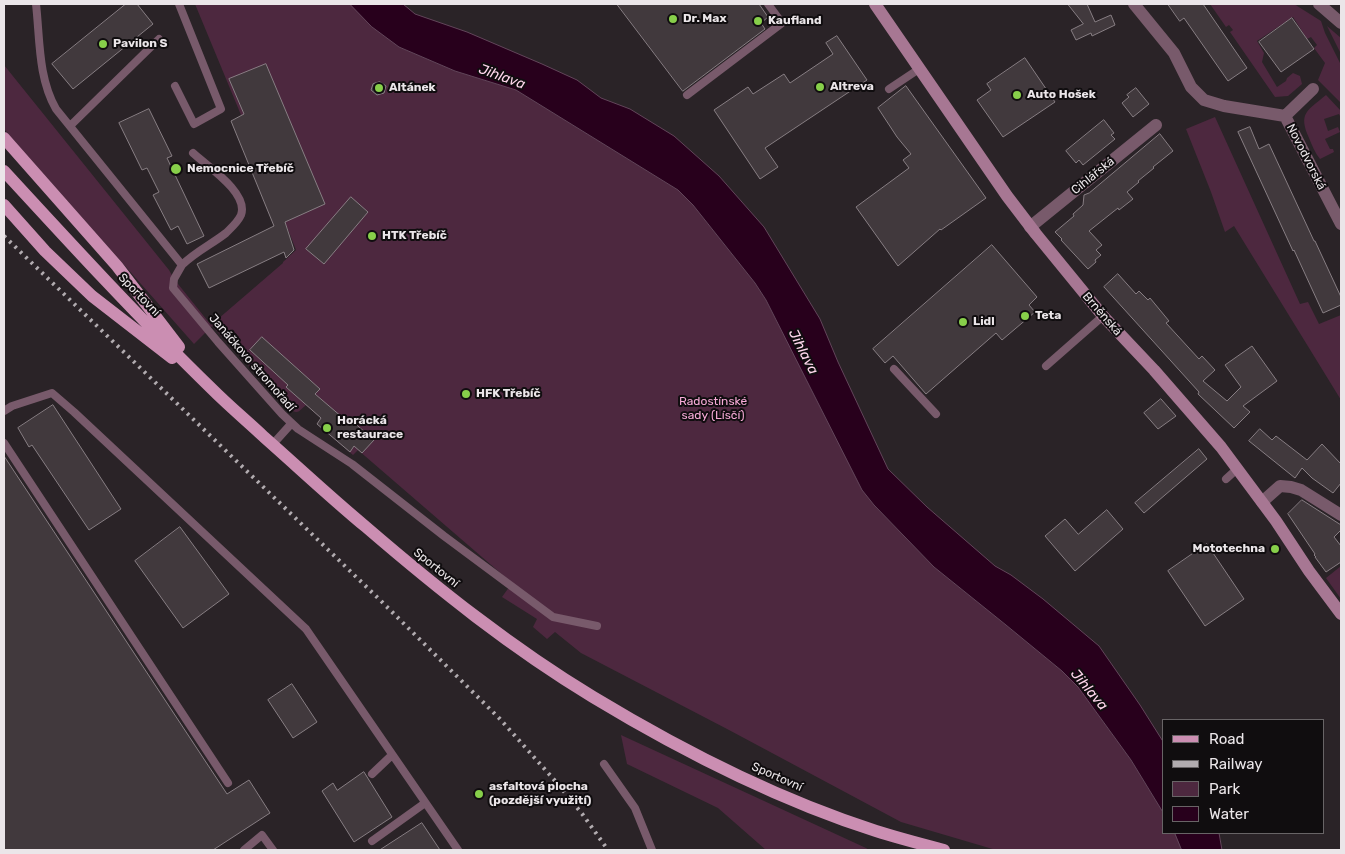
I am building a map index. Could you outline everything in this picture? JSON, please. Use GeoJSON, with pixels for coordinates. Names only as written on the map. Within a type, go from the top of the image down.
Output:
{"type":"FeatureCollection","features":[{"type":"Feature","properties":{"kind":"main road"},"geometry":{"type":"LineString","coordinates":[[4,138],[117,266],[213,390]]}},
{"type":"Feature","properties":{"kind":"main road","name":"Sportovní"},"geometry":{"type":"LineString","coordinates":[[4,171],[112,288],[213,390],[313,482],[410,564],[507,640],[592,696],[723,768],[801,803],[874,830],[944,850]]}},
{"type":"Feature","properties":{"kind":"main road"},"geometry":{"type":"LineString","coordinates":[[4,205],[45,251],[92,296],[213,390]]}},
{"type":"Feature","properties":{"kind":"street","name":"Brněnská"},"geometry":{"type":"LineString","coordinates":[[875,4],[1030,227],[1103,316],[1221,447],[1341,614]]}},
{"type":"Feature","properties":{"kind":"street","name":"Novodvorská"},"geometry":{"type":"LineString","coordinates":[[1134,4],[1174,53],[1191,87],[1204,100],[1224,106],[1285,116]]}},
{"type":"Feature","properties":{"kind":"street"},"geometry":{"type":"LineString","coordinates":[[1319,4],[1341,23]]}},
{"type":"Feature","properties":{"kind":"street","name":"Novodvorská"},"geometry":{"type":"LineString","coordinates":[[1285,116],[1313,89]]}},
{"type":"Feature","properties":{"kind":"street","name":"Novodvorská"},"geometry":{"type":"LineString","coordinates":[[1285,116],[1341,224]]}},
{"type":"Feature","properties":{"kind":"street","name":"Cihlářská"},"geometry":{"type":"LineString","coordinates":[[1030,227],[1156,125]]}},
{"type":"Feature","properties":{"kind":"street"},"geometry":{"type":"LineString","coordinates":[[1262,502],[1280,486],[1291,487],[1301,490],[1341,515]]}},
{"type":"Feature","properties":{"kind":"lane"},"geometry":{"type":"LineString","coordinates":[[36,4],[45,84],[56,109],[182,264],[230,229],[239,218],[242,208],[239,198],[228,183],[193,153]]}},
{"type":"Feature","properties":{"kind":"lane"},"geometry":{"type":"LineString","coordinates":[[174,86],[194,124],[221,110],[179,4]]}},
{"type":"Feature","properties":{"kind":"lane"},"geometry":{"type":"LineString","coordinates":[[687,95],[782,23],[770,6],[780,4]]}},
{"type":"Feature","properties":{"kind":"lane"},"geometry":{"type":"LineString","coordinates":[[70,126],[159,39]]}},
{"type":"Feature","properties":{"kind":"lane"},"geometry":{"type":"LineString","coordinates":[[889,89],[919,69]]}},
{"type":"Feature","properties":{"kind":"lane","name":"Janáčkovo stromořadí"},"geometry":{"type":"LineString","coordinates":[[182,264],[174,279],[173,288],[221,340],[291,424],[352,464],[444,536],[553,616],[597,626]]}},
{"type":"Feature","properties":{"kind":"lane"},"geometry":{"type":"LineString","coordinates":[[1046,366],[1103,316]]}},
{"type":"Feature","properties":{"kind":"lane"},"geometry":{"type":"LineString","coordinates":[[894,369],[936,414]]}},
{"type":"Feature","properties":{"kind":"lane"},"geometry":{"type":"LineString","coordinates":[[4,411],[12,406],[52,392],[306,630],[458,850]]}},
{"type":"Feature","properties":{"kind":"lane"},"geometry":{"type":"LineString","coordinates":[[272,444],[291,424]]}},
{"type":"Feature","properties":{"kind":"lane"},"geometry":{"type":"LineString","coordinates":[[4,443],[228,783]]}},
{"type":"Feature","properties":{"kind":"lane"},"geometry":{"type":"LineString","coordinates":[[1226,479],[1237,469]]}},
{"type":"Feature","properties":{"kind":"lane"},"geometry":{"type":"LineString","coordinates":[[372,774],[392,755]]}},
{"type":"Feature","properties":{"kind":"lane"},"geometry":{"type":"LineString","coordinates":[[604,764],[635,808],[652,850]]}},
{"type":"Feature","properties":{"kind":"lane"},"geometry":{"type":"LineString","coordinates":[[372,841],[425,803]]}},
{"type":"Feature","properties":{"kind":"lane"},"geometry":{"type":"LineString","coordinates":[[244,850],[262,835],[273,850]]}},
{"type":"Feature","properties":{"kind":"green space","name":"Radostínské sady (Lísčí)"},"geometry":{"type":"Polygon","coordinates":[[[195,4],[351,4],[399,47],[455,71],[516,90],[678,190],[693,205],[755,283],[766,300],[863,490],[874,505],[934,567],[1062,671],[1078,687],[1131,760],[1162,811],[1162,834],[1175,834],[1182,850],[996,850],[901,822],[581,653],[555,632],[547,639],[533,627],[537,619],[502,597],[512,583],[358,450],[353,455],[317,424],[321,418],[306,405],[298,412],[288,408],[212,326],[194,344],[4,129],[4,65],[211,325],[296,250],[195,4]]]}},
{"type":"Feature","properties":{"kind":"green space"},"geometry":{"type":"Polygon","coordinates":[[[1210,4],[1294,4],[1321,21],[1341,65],[1341,103],[1318,80],[1325,63],[1314,48],[1317,45],[1311,37],[1307,39],[1293,17],[1257,41],[1264,53],[1262,62],[1277,87],[1293,73],[1300,76],[1302,84],[1288,96],[1275,97],[1230,32],[1233,30],[1229,25],[1226,27],[1210,4]]]}},
{"type":"Feature","properties":{"kind":"green space"},"geometry":{"type":"Polygon","coordinates":[[[1327,26],[1341,38],[1341,54],[1327,26]]]}},
{"type":"Feature","properties":{"kind":"green space"},"geometry":{"type":"Polygon","coordinates":[[[1326,95],[1341,111],[1341,118],[1339,114],[1324,119],[1328,131],[1338,127],[1340,132],[1325,139],[1330,149],[1333,149],[1334,152],[1320,159],[1304,123],[1309,109],[1326,95]]]}},
{"type":"Feature","properties":{"kind":"green space"},"geometry":{"type":"Polygon","coordinates":[[[1215,117],[1300,304],[1308,302],[1319,324],[1341,315],[1341,400],[1234,226],[1225,232],[1186,129],[1215,117]]]}},
{"type":"Feature","properties":{"kind":"green space"},"geometry":{"type":"Polygon","coordinates":[[[1341,566],[1341,599],[1326,578],[1341,566]]]}},
{"type":"Feature","properties":{"kind":"green space"},"geometry":{"type":"Polygon","coordinates":[[[621,735],[869,850],[766,850],[718,808],[627,764],[621,735]]]}},
{"type":"Feature","properties":{"kind":"water","name":"Jihlava"},"geometry":{"type":"Polygon","coordinates":[[[350,4],[403,4],[415,14],[467,32],[577,80],[601,98],[630,109],[674,136],[719,176],[764,227],[820,319],[888,469],[927,507],[995,566],[1011,575],[1043,599],[1099,646],[1162,740],[1162,811],[1131,760],[1078,687],[1062,671],[934,567],[862,490],[766,300],[755,283],[693,205],[678,190],[516,90],[455,71],[399,47],[372,27],[350,4]]]}},
{"type":"Feature","properties":{"kind":"water"},"geometry":{"type":"Polygon","coordinates":[[[1175,834],[1219,834],[1222,850],[1182,850],[1175,834]]]}},
{"type":"Feature","properties":{"kind":"building","name":"Pavilon S"},"geometry":{"type":"Polygon","coordinates":[[[126,4],[137,4],[153,24],[73,89],[52,64],[126,4]]]}},
{"type":"Feature","properties":{"kind":"building"},"geometry":{"type":"Polygon","coordinates":[[[617,4],[759,4],[768,17],[761,23],[765,29],[683,91],[617,4]]]}},
{"type":"Feature","properties":{"kind":"building"},"geometry":{"type":"Polygon","coordinates":[[[1068,4],[1087,4],[1095,22],[1111,15],[1115,25],[1092,36],[1091,33],[1076,40],[1071,30],[1083,24],[1068,4]]]}},
{"type":"Feature","properties":{"kind":"building"},"geometry":{"type":"Polygon","coordinates":[[[1168,4],[1203,4],[1247,68],[1228,81],[1184,18],[1180,21],[1168,4]]]}},
{"type":"Feature","properties":{"kind":"building"},"geometry":{"type":"Polygon","coordinates":[[[1292,18],[1314,49],[1281,72],[1259,42],[1292,18]]]}},
{"type":"Feature","properties":{"kind":"building"},"geometry":{"type":"Polygon","coordinates":[[[837,36],[867,80],[765,148],[778,167],[760,179],[714,110],[748,87],[753,94],[784,74],[790,83],[833,54],[826,43],[837,36]]]}},
{"type":"Feature","properties":{"kind":"building","name":"Auto Hošek"},"geometry":{"type":"Polygon","coordinates":[[[1025,58],[1055,102],[1003,137],[977,100],[991,90],[987,84],[1025,58]]]}},
{"type":"Feature","properties":{"kind":"building"},"geometry":{"type":"Polygon","coordinates":[[[266,64],[325,204],[285,222],[294,250],[286,258],[284,252],[209,288],[197,264],[274,226],[231,121],[244,114],[229,79],[266,64]]]}},
{"type":"Feature","properties":{"kind":"building","name":"Altánek"},"geometry":{"type":"Polygon","coordinates":[[[380,82],[386,86],[384,93],[377,95],[371,90],[373,84],[380,82]]]}},
{"type":"Feature","properties":{"kind":"building"},"geometry":{"type":"Polygon","coordinates":[[[906,86],[986,198],[940,229],[898,266],[856,207],[909,168],[903,160],[911,154],[878,108],[906,86]]]}},
{"type":"Feature","properties":{"kind":"building"},"geometry":{"type":"Polygon","coordinates":[[[1136,88],[1149,104],[1133,117],[1122,103],[1129,97],[1127,95],[1136,88]]]}},
{"type":"Feature","properties":{"kind":"building"},"geometry":{"type":"Polygon","coordinates":[[[149,109],[172,156],[167,158],[204,236],[187,244],[178,226],[171,230],[153,195],[159,192],[147,168],[142,170],[119,123],[149,109]]]}},
{"type":"Feature","properties":{"kind":"building"},"geometry":{"type":"Polygon","coordinates":[[[1104,120],[1114,133],[1111,135],[1115,139],[1083,165],[1079,160],[1076,163],[1066,151],[1104,120]]]}},
{"type":"Feature","properties":{"kind":"building"},"geometry":{"type":"Polygon","coordinates":[[[1250,127],[1259,149],[1269,144],[1341,297],[1341,305],[1323,313],[1238,132],[1250,127]]]}},
{"type":"Feature","properties":{"kind":"building"},"geometry":{"type":"Polygon","coordinates":[[[1160,134],[1173,151],[1127,192],[1133,199],[1119,210],[1118,208],[1089,231],[1102,245],[1096,250],[1101,255],[1088,269],[1055,232],[1074,216],[1073,214],[1083,205],[1084,195],[1089,193],[1160,134]]]}},
{"type":"Feature","properties":{"kind":"building"},"geometry":{"type":"Polygon","coordinates":[[[351,197],[368,212],[324,264],[306,249],[351,197]]]}},
{"type":"Feature","properties":{"kind":"building","name":"Lidl"},"geometry":{"type":"Polygon","coordinates":[[[992,245],[1037,297],[1029,305],[1035,312],[1002,340],[996,333],[926,394],[893,356],[885,363],[873,349],[992,245]]]}},
{"type":"Feature","properties":{"kind":"building"},"geometry":{"type":"Polygon","coordinates":[[[1118,274],[1136,294],[1139,291],[1148,300],[1150,298],[1169,321],[1166,323],[1199,359],[1202,356],[1215,370],[1203,381],[1227,401],[1241,387],[1225,365],[1252,346],[1277,381],[1243,406],[1250,412],[1234,428],[1198,394],[1199,392],[1104,287],[1118,274]]]}},
{"type":"Feature","properties":{"kind":"building"},"geometry":{"type":"Polygon","coordinates":[[[262,337],[320,389],[315,394],[349,423],[351,420],[374,440],[362,453],[354,446],[350,452],[317,424],[321,418],[286,387],[288,385],[250,350],[262,337]]]}},
{"type":"Feature","properties":{"kind":"building"},"geometry":{"type":"Polygon","coordinates":[[[1161,399],[1176,416],[1158,429],[1144,413],[1161,399]]]}},
{"type":"Feature","properties":{"kind":"building"},"geometry":{"type":"Polygon","coordinates":[[[53,405],[121,509],[89,530],[32,445],[29,447],[18,428],[53,405]]]}},
{"type":"Feature","properties":{"kind":"building"},"geometry":{"type":"Polygon","coordinates":[[[1260,429],[1272,440],[1276,436],[1307,460],[1322,444],[1341,464],[1341,483],[1333,493],[1312,478],[1302,468],[1295,478],[1249,441],[1260,429]]]}},
{"type":"Feature","properties":{"kind":"building"},"geometry":{"type":"Polygon","coordinates":[[[1199,449],[1207,459],[1144,513],[1135,503],[1199,449]]]}},
{"type":"Feature","properties":{"kind":"building"},"geometry":{"type":"Polygon","coordinates":[[[4,456],[227,794],[249,780],[270,813],[213,850],[4,850],[4,456]]]}},
{"type":"Feature","properties":{"kind":"building"},"geometry":{"type":"Polygon","coordinates":[[[1302,500],[1341,525],[1341,530],[1334,537],[1341,546],[1341,562],[1326,572],[1288,514],[1302,500]]]}},
{"type":"Feature","properties":{"kind":"building"},"geometry":{"type":"Polygon","coordinates":[[[1107,510],[1123,529],[1075,571],[1045,536],[1065,519],[1078,534],[1107,510]]]}},
{"type":"Feature","properties":{"kind":"building"},"geometry":{"type":"Polygon","coordinates":[[[180,527],[229,594],[183,628],[135,561],[180,527]]]}},
{"type":"Feature","properties":{"kind":"building"},"geometry":{"type":"Polygon","coordinates":[[[1207,544],[1244,599],[1205,626],[1168,571],[1207,544]]]}},
{"type":"Feature","properties":{"kind":"building"},"geometry":{"type":"Polygon","coordinates":[[[292,684],[317,722],[293,738],[268,700],[292,684]]]}},
{"type":"Feature","properties":{"kind":"building"},"geometry":{"type":"Polygon","coordinates":[[[364,772],[392,817],[354,842],[322,791],[333,783],[337,790],[364,772]]]}},
{"type":"Feature","properties":{"kind":"building"},"geometry":{"type":"Polygon","coordinates":[[[422,823],[440,850],[380,850],[422,823]]]}},
{"type":"Feature","properties":{"kind":"railway"},"geometry":{"type":"LineString","coordinates":[[4,236],[380,600],[500,719],[557,783],[608,850]]}},
{"type":"Feature","properties":{"kind":"place","name":"Dr. Max"},"geometry":{"type":"Point","coordinates":[673,19]}},
{"type":"Feature","properties":{"kind":"place","name":"Kaufland"},"geometry":{"type":"Point","coordinates":[758,21]}},
{"type":"Feature","properties":{"kind":"place","name":"Pavilon S"},"geometry":{"type":"Point","coordinates":[103,44]}},
{"type":"Feature","properties":{"kind":"place","name":"Altreva"},"geometry":{"type":"Point","coordinates":[820,87]}},
{"type":"Feature","properties":{"kind":"place","name":"Altánek"},"geometry":{"type":"Point","coordinates":[379,88]}},
{"type":"Feature","properties":{"kind":"place","name":"Auto Hošek"},"geometry":{"type":"Point","coordinates":[1017,95]}},
{"type":"Feature","properties":{"kind":"place","name":"Nemocnice Třebíč"},"geometry":{"type":"Point","coordinates":[176,169]}},
{"type":"Feature","properties":{"kind":"place","name":"HTK Třebíč"},"geometry":{"type":"Point","coordinates":[372,236]}},
{"type":"Feature","properties":{"kind":"place","name":"Teta"},"geometry":{"type":"Point","coordinates":[1025,316]}},
{"type":"Feature","properties":{"kind":"place","name":"Lidl"},"geometry":{"type":"Point","coordinates":[963,322]}},
{"type":"Feature","properties":{"kind":"place","name":"HFK Třebíč"},"geometry":{"type":"Point","coordinates":[466,394]}},
{"type":"Feature","properties":{"kind":"place","name":"Horácká restaurace"},"geometry":{"type":"Point","coordinates":[327,428]}},
{"type":"Feature","properties":{"kind":"place","name":"Mototechna"},"geometry":{"type":"Point","coordinates":[1275,549]}},
{"type":"Feature","properties":{"kind":"place","name":"asfaltová plocha (pozdější využití)"},"geometry":{"type":"Point","coordinates":[479,794]}}]}
